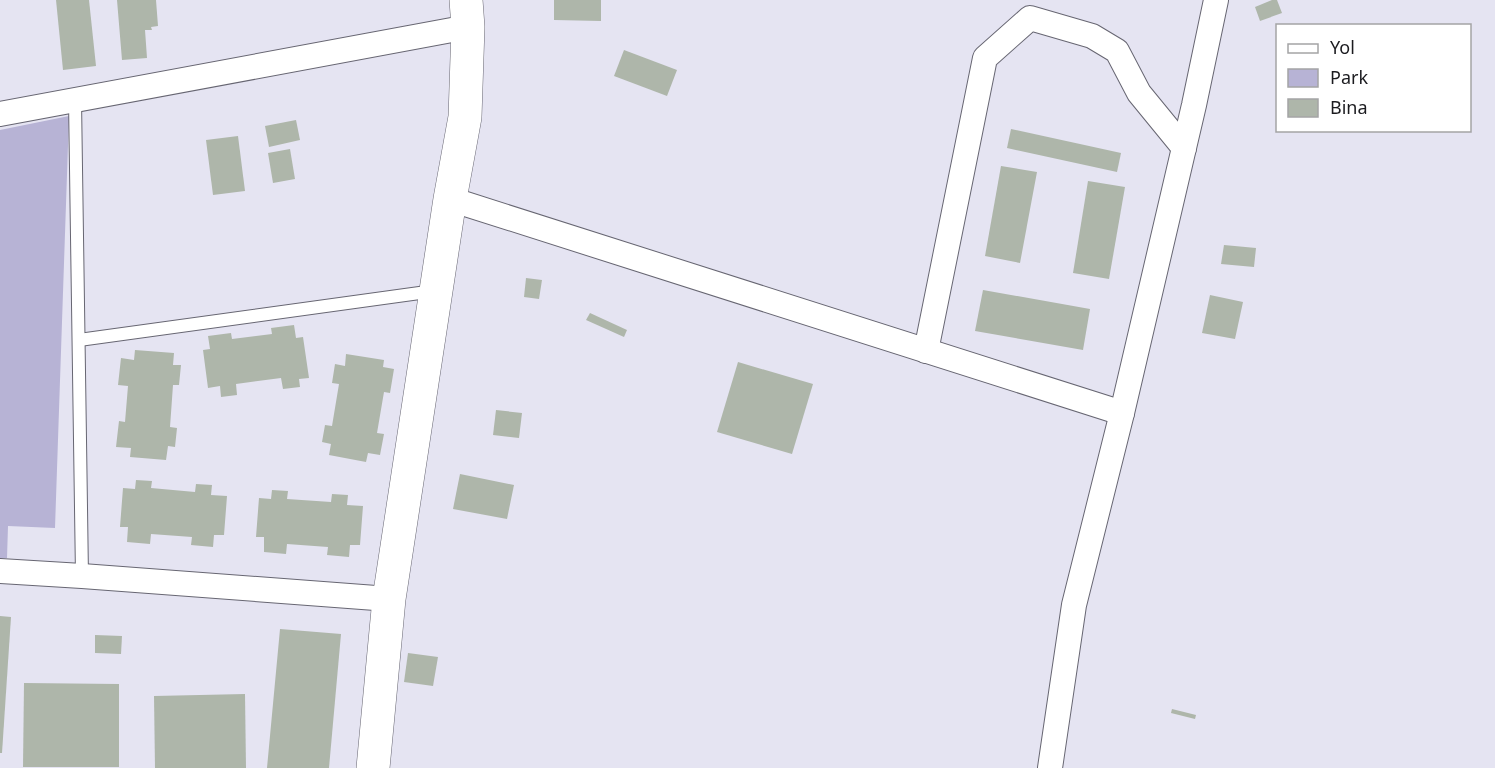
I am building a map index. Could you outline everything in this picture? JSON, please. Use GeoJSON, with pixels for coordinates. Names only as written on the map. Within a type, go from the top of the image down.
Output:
{"type":"FeatureCollection","features":[{"type":"Feature","properties":{"kind":"street"},"geometry":{"type":"LineString","coordinates":[[1050,768],[1074,605],[1122,413],[1216,0]]}},
{"type":"Feature","properties":{"kind":"street"},"geometry":{"type":"LineString","coordinates":[[0,114],[75,100],[467,13],[465,117],[450,199],[389,599],[373,768]]}},
{"type":"Feature","properties":{"kind":"street"},"geometry":{"type":"LineString","coordinates":[[926,351],[985,57],[1030,18],[1092,36],[1117,51],[1139,93],[1184,148]]}},
{"type":"Feature","properties":{"kind":"street"},"geometry":{"type":"LineString","coordinates":[[450,199],[1122,413]]}},
{"type":"Feature","properties":{"kind":"street"},"geometry":{"type":"LineString","coordinates":[[0,571],[389,599]]}},
{"type":"Feature","properties":{"kind":"lane"},"geometry":{"type":"LineString","coordinates":[[75,100],[82,576]]}},
{"type":"Feature","properties":{"kind":"lane"},"geometry":{"type":"LineString","coordinates":[[79,340],[436,290]]}},
{"type":"Feature","properties":{"kind":"green space"},"geometry":{"type":"Polygon","coordinates":[[[69,116],[55,528],[8,526],[7,558],[0,558],[0,130],[69,116]]]}},
{"type":"Feature","properties":{"kind":"building"},"geometry":{"type":"Polygon","coordinates":[[[56,0],[89,0],[96,66],[63,70],[56,0]]]}},
{"type":"Feature","properties":{"kind":"building"},"geometry":{"type":"Polygon","coordinates":[[[117,0],[156,0],[158,26],[151,27],[152,30],[145,30],[147,58],[122,60],[117,0]]]}},
{"type":"Feature","properties":{"kind":"building"},"geometry":{"type":"Polygon","coordinates":[[[554,0],[601,0],[601,21],[554,20],[554,0]]]}},
{"type":"Feature","properties":{"kind":"building"},"geometry":{"type":"Polygon","coordinates":[[[1277,0],[1282,13],[1260,21],[1255,7],[1277,0]]]}},
{"type":"Feature","properties":{"kind":"building"},"geometry":{"type":"Polygon","coordinates":[[[624,50],[677,70],[667,96],[614,76],[624,50]]]}},
{"type":"Feature","properties":{"kind":"building"},"geometry":{"type":"Polygon","coordinates":[[[296,120],[300,140],[269,147],[265,126],[296,120]]]}},
{"type":"Feature","properties":{"kind":"building"},"geometry":{"type":"Polygon","coordinates":[[[1011,129],[1121,153],[1117,172],[1007,148],[1011,129]]]}},
{"type":"Feature","properties":{"kind":"building"},"geometry":{"type":"Polygon","coordinates":[[[238,136],[245,191],[213,195],[206,140],[238,136]]]}},
{"type":"Feature","properties":{"kind":"building"},"geometry":{"type":"Polygon","coordinates":[[[290,149],[295,179],[273,183],[268,153],[290,149]]]}},
{"type":"Feature","properties":{"kind":"building"},"geometry":{"type":"Polygon","coordinates":[[[1001,166],[1037,172],[1020,263],[985,256],[1001,166]]]}},
{"type":"Feature","properties":{"kind":"building"},"geometry":{"type":"Polygon","coordinates":[[[1088,181],[1125,187],[1109,279],[1073,273],[1088,181]]]}},
{"type":"Feature","properties":{"kind":"building"},"geometry":{"type":"Polygon","coordinates":[[[1224,245],[1256,248],[1254,267],[1221,264],[1224,245]]]}},
{"type":"Feature","properties":{"kind":"building"},"geometry":{"type":"Polygon","coordinates":[[[526,278],[542,280],[539,299],[524,297],[526,278]]]}},
{"type":"Feature","properties":{"kind":"building"},"geometry":{"type":"Polygon","coordinates":[[[983,290],[1090,309],[1083,350],[975,331],[983,290]]]}},
{"type":"Feature","properties":{"kind":"building"},"geometry":{"type":"Polygon","coordinates":[[[1210,295],[1243,302],[1235,339],[1202,333],[1210,295]]]}},
{"type":"Feature","properties":{"kind":"building"},"geometry":{"type":"Polygon","coordinates":[[[590,313],[627,330],[624,337],[586,320],[590,313]]]}},
{"type":"Feature","properties":{"kind":"building"},"geometry":{"type":"Polygon","coordinates":[[[294,325],[296,338],[303,337],[309,378],[299,379],[300,387],[283,389],[281,378],[236,384],[237,395],[221,397],[220,386],[208,388],[203,350],[210,349],[208,336],[231,333],[232,339],[272,334],[271,328],[294,325]]]}},
{"type":"Feature","properties":{"kind":"building"},"geometry":{"type":"Polygon","coordinates":[[[135,350],[174,353],[173,365],[181,365],[179,385],[173,385],[170,427],[177,428],[175,447],[168,446],[166,460],[130,457],[131,448],[116,447],[119,421],[125,422],[128,386],[118,385],[121,358],[134,360],[135,350]]]}},
{"type":"Feature","properties":{"kind":"building"},"geometry":{"type":"Polygon","coordinates":[[[346,354],[384,360],[383,367],[394,369],[390,393],[384,392],[377,433],[384,434],[380,455],[368,453],[366,462],[329,455],[331,444],[322,442],[325,425],[332,426],[339,384],[332,383],[335,364],[345,366],[346,354]]]}},
{"type":"Feature","properties":{"kind":"building"},"geometry":{"type":"Polygon","coordinates":[[[738,362],[813,384],[792,454],[717,432],[738,362]]]}},
{"type":"Feature","properties":{"kind":"building"},"geometry":{"type":"Polygon","coordinates":[[[496,410],[522,413],[519,438],[493,435],[496,410]]]}},
{"type":"Feature","properties":{"kind":"building"},"geometry":{"type":"Polygon","coordinates":[[[460,474],[514,485],[507,519],[453,509],[460,474]]]}},
{"type":"Feature","properties":{"kind":"building"},"geometry":{"type":"Polygon","coordinates":[[[136,480],[152,481],[151,488],[195,492],[196,484],[212,485],[211,495],[227,496],[224,535],[214,535],[213,547],[191,545],[192,537],[151,534],[150,544],[127,542],[128,527],[120,527],[123,488],[135,489],[136,480]]]}},
{"type":"Feature","properties":{"kind":"building"},"geometry":{"type":"Polygon","coordinates":[[[272,490],[288,491],[287,499],[331,502],[332,494],[348,495],[347,505],[363,506],[360,545],[350,545],[349,557],[327,555],[328,547],[287,544],[286,554],[264,552],[264,537],[256,537],[259,498],[271,499],[272,490]]]}},
{"type":"Feature","properties":{"kind":"building"},"geometry":{"type":"Polygon","coordinates":[[[0,616],[11,617],[2,753],[0,753],[0,616]]]}},
{"type":"Feature","properties":{"kind":"building"},"geometry":{"type":"Polygon","coordinates":[[[280,629],[341,634],[329,768],[267,768],[280,629]]]}},
{"type":"Feature","properties":{"kind":"building"},"geometry":{"type":"Polygon","coordinates":[[[95,635],[122,636],[121,654],[95,653],[95,635]]]}},
{"type":"Feature","properties":{"kind":"building"},"geometry":{"type":"Polygon","coordinates":[[[408,653],[438,657],[433,686],[404,682],[408,653]]]}},
{"type":"Feature","properties":{"kind":"building"},"geometry":{"type":"Polygon","coordinates":[[[24,683],[119,684],[119,767],[23,767],[24,683]]]}},
{"type":"Feature","properties":{"kind":"building"},"geometry":{"type":"Polygon","coordinates":[[[245,694],[246,768],[155,768],[154,696],[245,694]]]}},
{"type":"Feature","properties":{"kind":"building"},"geometry":{"type":"Polygon","coordinates":[[[1172,709],[1196,715],[1195,719],[1171,713],[1172,709]]]}}]}
